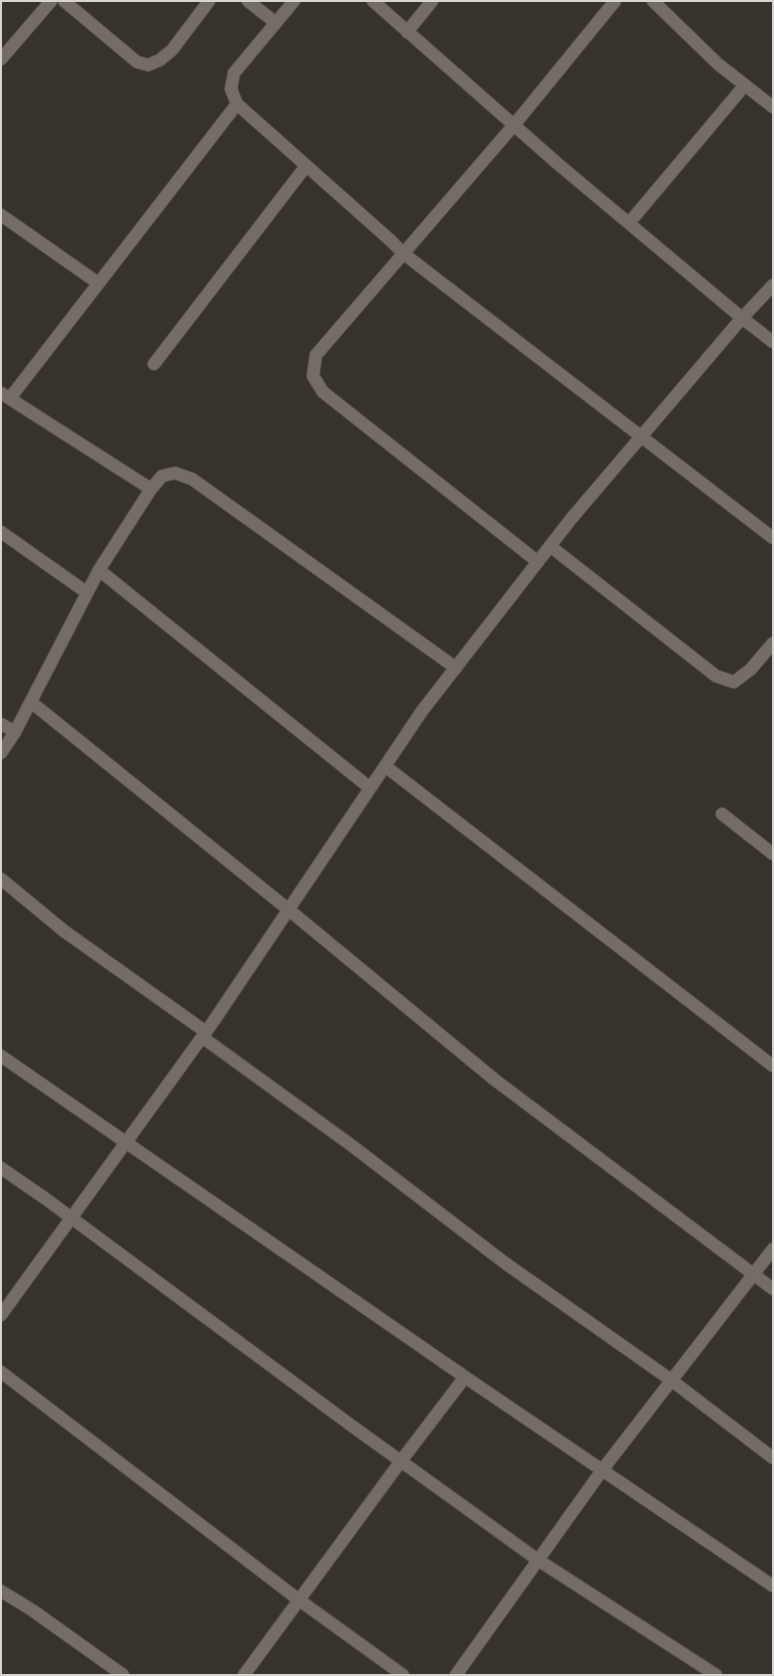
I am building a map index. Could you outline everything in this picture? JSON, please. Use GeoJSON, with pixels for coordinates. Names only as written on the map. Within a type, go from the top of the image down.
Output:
{"type":"FeatureCollection","features":[{"type":"Feature","properties":{"kind":"street"},"geometry":{"type":"LineString","coordinates":[[1,59],[51,1]]}},
{"type":"Feature","properties":{"kind":"street"},"geometry":{"type":"LineString","coordinates":[[64,1],[137,62],[148,65],[160,60],[172,50],[209,1]]}},
{"type":"Feature","properties":{"kind":"street"},"geometry":{"type":"LineString","coordinates":[[248,1],[276,23]]}},
{"type":"Feature","properties":{"kind":"street"},"geometry":{"type":"LineString","coordinates":[[294,1],[234,73],[231,89],[236,104],[404,254],[773,538]]}},
{"type":"Feature","properties":{"kind":"street"},"geometry":{"type":"LineString","coordinates":[[373,1],[514,125],[742,318],[773,342]]}},
{"type":"Feature","properties":{"kind":"street"},"geometry":{"type":"LineString","coordinates":[[407,32],[432,1]]}},
{"type":"Feature","properties":{"kind":"street"},"geometry":{"type":"LineString","coordinates":[[538,562],[323,392],[313,376],[316,355],[514,125],[615,1]]}},
{"type":"Feature","properties":{"kind":"street"},"geometry":{"type":"LineString","coordinates":[[653,1],[666,6],[718,64],[773,107]]}},
{"type":"Feature","properties":{"kind":"street"},"geometry":{"type":"LineString","coordinates":[[629,223],[745,85]]}},
{"type":"Feature","properties":{"kind":"street"},"geometry":{"type":"LineString","coordinates":[[151,489],[6,396],[98,283],[236,104]]}},
{"type":"Feature","properties":{"kind":"street"},"geometry":{"type":"LineString","coordinates":[[154,364],[306,166]]}},
{"type":"Feature","properties":{"kind":"street"},"geometry":{"type":"LineString","coordinates":[[1,215],[98,283]]}},
{"type":"Feature","properties":{"kind":"street"},"geometry":{"type":"LineString","coordinates":[[1,1315],[204,1034],[422,711],[570,520],[742,318],[773,285]]}},
{"type":"Feature","properties":{"kind":"street"},"geometry":{"type":"LineString","coordinates":[[1,753],[15,732],[99,570],[151,489],[162,476],[175,473],[192,479],[456,668]]}},
{"type":"Feature","properties":{"kind":"street"},"geometry":{"type":"LineString","coordinates":[[1,532],[86,592]]}},
{"type":"Feature","properties":{"kind":"street"},"geometry":{"type":"LineString","coordinates":[[550,546],[716,676],[734,682],[751,669],[773,642]]}},
{"type":"Feature","properties":{"kind":"street"},"geometry":{"type":"LineString","coordinates":[[99,570],[370,788]]}},
{"type":"Feature","properties":{"kind":"street"},"geometry":{"type":"LineString","coordinates":[[31,702],[495,1080],[773,1289]]}},
{"type":"Feature","properties":{"kind":"street"},"geometry":{"type":"LineString","coordinates":[[1,724],[15,732]]}},
{"type":"Feature","properties":{"kind":"street"},"geometry":{"type":"LineString","coordinates":[[385,766],[773,1066]]}},
{"type":"Feature","properties":{"kind":"street"},"geometry":{"type":"LineString","coordinates":[[722,814],[773,854]]}},
{"type":"Feature","properties":{"kind":"street"},"geometry":{"type":"LineString","coordinates":[[1,879],[64,932],[204,1034],[506,1263],[671,1380],[773,1458]]}},
{"type":"Feature","properties":{"kind":"street"},"geometry":{"type":"LineString","coordinates":[[1,1056],[465,1377],[773,1586]]}},
{"type":"Feature","properties":{"kind":"street"},"geometry":{"type":"LineString","coordinates":[[1,1168],[538,1560],[716,1675]]}},
{"type":"Feature","properties":{"kind":"street"},"geometry":{"type":"LineString","coordinates":[[456,1675],[603,1469],[773,1249]]}},
{"type":"Feature","properties":{"kind":"street"},"geometry":{"type":"LineString","coordinates":[[1,1372],[299,1600],[403,1675]]}},
{"type":"Feature","properties":{"kind":"street"},"geometry":{"type":"LineString","coordinates":[[244,1675],[465,1377]]}},
{"type":"Feature","properties":{"kind":"street"},"geometry":{"type":"LineString","coordinates":[[1,1591],[32,1610],[122,1675]]}}]}
